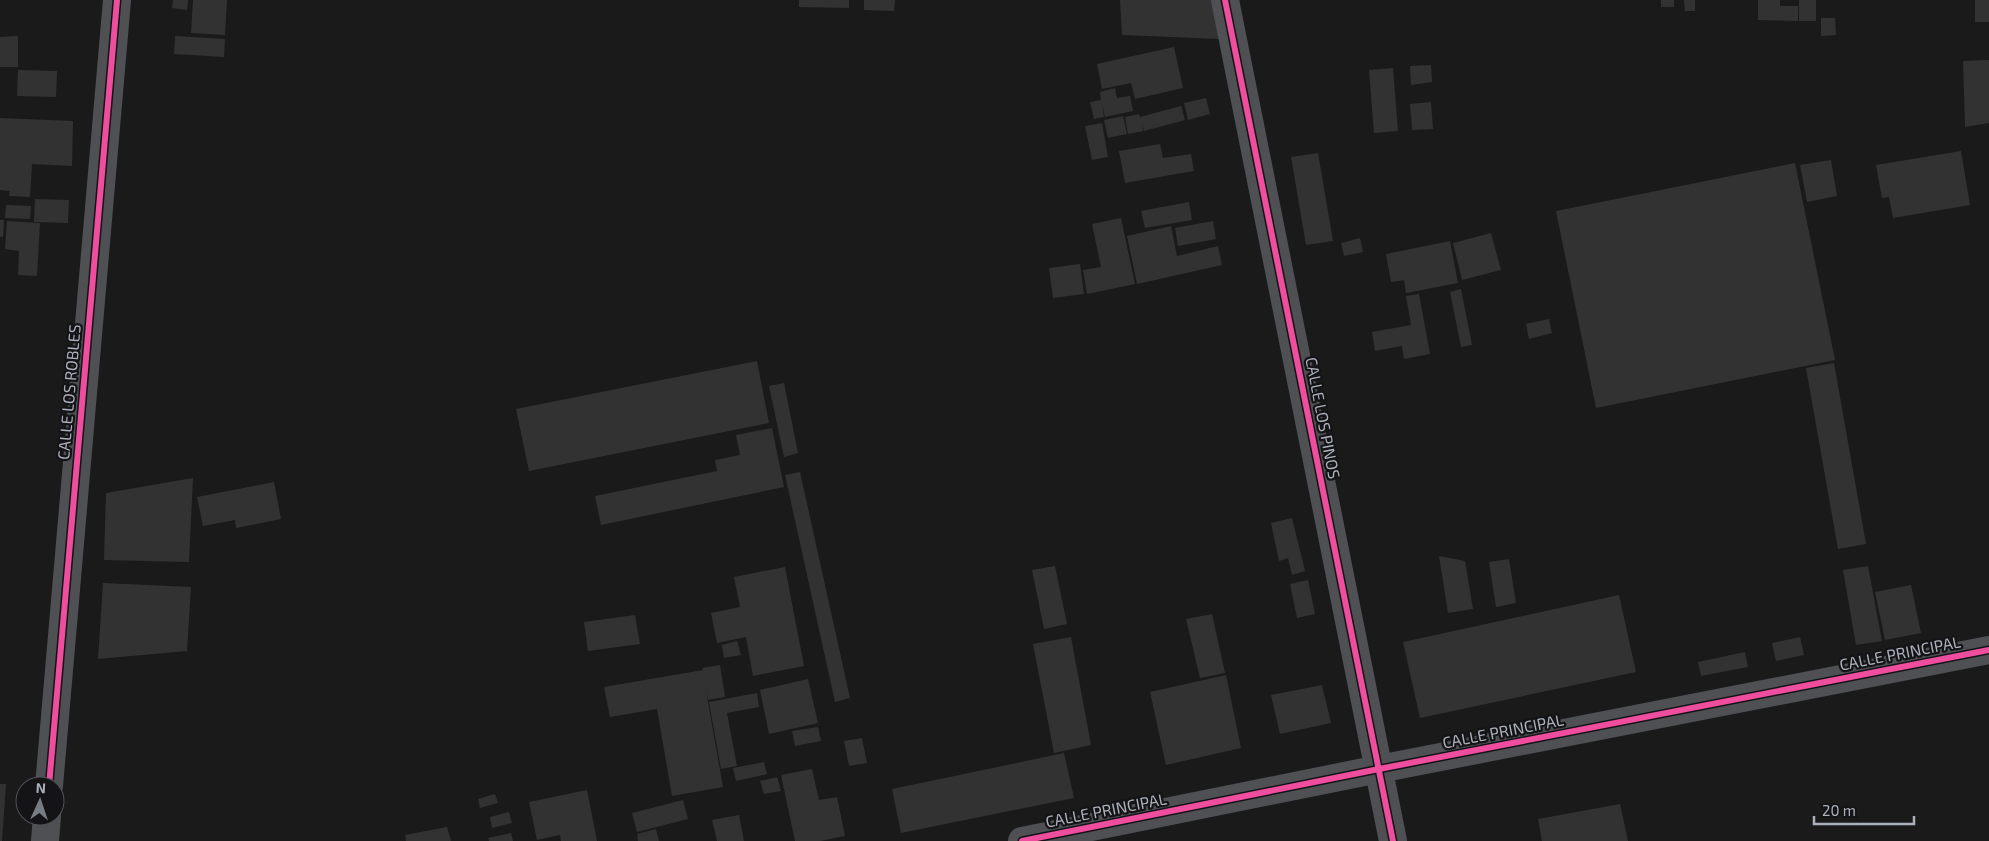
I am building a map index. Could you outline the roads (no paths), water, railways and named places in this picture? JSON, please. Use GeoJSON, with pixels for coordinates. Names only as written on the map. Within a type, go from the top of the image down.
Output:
{"type":"FeatureCollection","features":[{"type":"Feature","properties":{"kind":"street","name":"CALLE LOS ROBLES"},"geometry":{"type":"LineString","coordinates":[[50,776],[117,0]]}},
{"type":"Feature","properties":{"kind":"street","name":"CALLE LOS PINOS"},"geometry":{"type":"LineString","coordinates":[[1225,0],[1393,841]]}},
{"type":"Feature","properties":{"kind":"street","name":"CALLE PRINCIPAL"},"geometry":{"type":"LineString","coordinates":[[1022,841],[1989,650]]}},
{"type":"Feature","properties":{"kind":"street"},"geometry":{"type":"LineString","coordinates":[[45,841],[46,826]]}}]}
